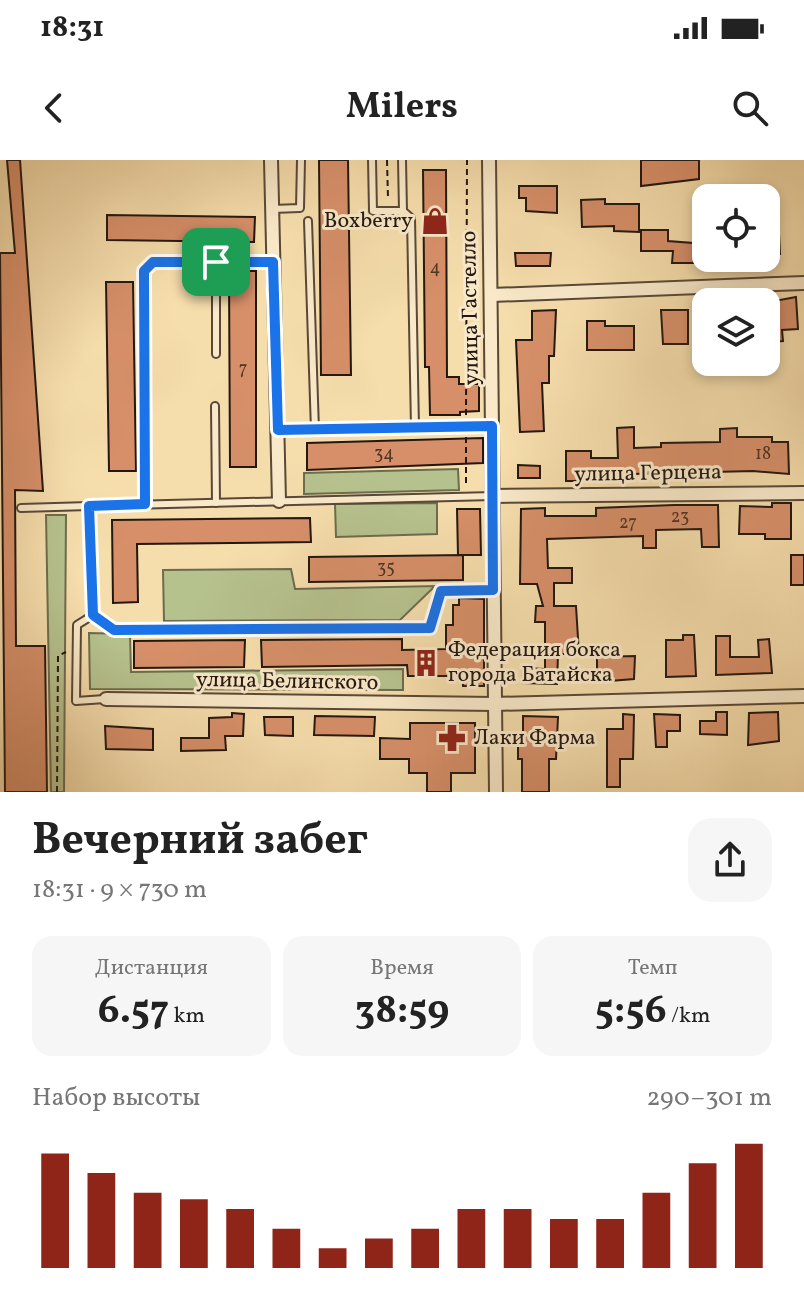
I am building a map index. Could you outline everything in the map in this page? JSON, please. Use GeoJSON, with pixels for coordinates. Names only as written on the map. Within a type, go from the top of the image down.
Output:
{"type":"FeatureCollection","features":[{"type":"Feature","properties":{"kind":"street"},"geometry":{"type":"LineString","coordinates":[[271,160],[279,501]]}},
{"type":"Feature","properties":{"kind":"street","name":"улица Гастелло"},"geometry":{"type":"LineString","coordinates":[[489,160],[496,792]]}},
{"type":"Feature","properties":{"kind":"street"},"geometry":{"type":"LineString","coordinates":[[492,295],[804,283]]}},
{"type":"Feature","properties":{"kind":"street","name":"улица Герцена"},"geometry":{"type":"LineString","coordinates":[[493,496],[804,493]]}},
{"type":"Feature","properties":{"kind":"street","name":"улица Белинского"},"geometry":{"type":"LineString","coordinates":[[106,699],[495,704],[804,696]]}},
{"type":"Feature","properties":{"kind":"lane"},"geometry":{"type":"LineString","coordinates":[[272,209],[300,208],[301,160]]}},
{"type":"Feature","properties":{"kind":"lane"},"geometry":{"type":"LineString","coordinates":[[372,160],[373,210],[403,211],[411,218],[415,428]]}},
{"type":"Feature","properties":{"kind":"lane"},"geometry":{"type":"LineString","coordinates":[[402,160],[403,211]]}},
{"type":"Feature","properties":{"kind":"lane"},"geometry":{"type":"LineString","coordinates":[[308,221],[315,430]]}},
{"type":"Feature","properties":{"kind":"lane"},"geometry":{"type":"LineString","coordinates":[[145,504],[144,271],[153,262],[273,262]]}},
{"type":"Feature","properties":{"kind":"lane"},"geometry":{"type":"LineString","coordinates":[[216,262],[216,354]]}},
{"type":"Feature","properties":{"kind":"lane"},"geometry":{"type":"LineString","coordinates":[[215,406],[216,503]]}},
{"type":"Feature","properties":{"kind":"lane"},"geometry":{"type":"LineString","coordinates":[[278,430],[492,426]]}},
{"type":"Feature","properties":{"kind":"lane"},"geometry":{"type":"LineString","coordinates":[[21,508],[493,496]]}},
{"type":"Feature","properties":{"kind":"lane"},"geometry":{"type":"LineString","coordinates":[[447,497],[447,507]]}},
{"type":"Feature","properties":{"kind":"lane"},"geometry":{"type":"LineString","coordinates":[[325,500],[325,511]]}},
{"type":"Feature","properties":{"kind":"lane"},"geometry":{"type":"LineString","coordinates":[[89,506],[93,615]]}},
{"type":"Feature","properties":{"kind":"lane"},"geometry":{"type":"LineString","coordinates":[[93,615],[114,630],[430,628],[441,591],[493,590]]}},
{"type":"Feature","properties":{"kind":"lane"},"geometry":{"type":"LineString","coordinates":[[93,615],[77,625],[76,701],[106,699]]}},
{"type":"Feature","properties":{"kind":"path"},"geometry":{"type":"LineString","coordinates":[[387,160],[388,211]]}},
{"type":"Feature","properties":{"kind":"path"},"geometry":{"type":"LineString","coordinates":[[466,496],[467,160]]}},
{"type":"Feature","properties":{"kind":"path"},"geometry":{"type":"LineString","coordinates":[[57,792],[58,656],[77,644]]}},
{"type":"Feature","properties":{"kind":"green space"},"geometry":{"type":"Polygon","coordinates":[[[458,469],[459,490],[304,494],[304,473],[458,469]]]}},
{"type":"Feature","properties":{"kind":"green space"},"geometry":{"type":"Polygon","coordinates":[[[437,503],[437,534],[336,537],[335,504],[437,503]]]}},
{"type":"Feature","properties":{"kind":"green space"},"geometry":{"type":"Polygon","coordinates":[[[46,515],[66,515],[64,792],[51,792],[46,515]]]}},
{"type":"Feature","properties":{"kind":"green space"},"geometry":{"type":"Polygon","coordinates":[[[291,569],[295,589],[435,586],[400,620],[164,621],[163,570],[291,569]]]}},
{"type":"Feature","properties":{"kind":"green space"},"geometry":{"type":"Polygon","coordinates":[[[89,633],[130,634],[131,672],[403,669],[403,690],[90,689],[89,633]]]}},
{"type":"Feature","properties":{"kind":"building"},"geometry":{"type":"Polygon","coordinates":[[[7,160],[20,160],[43,491],[15,490],[16,646],[45,646],[47,792],[5,792],[0,253],[15,253],[7,160]]]}},
{"type":"Feature","properties":{"kind":"building"},"geometry":{"type":"Polygon","coordinates":[[[319,160],[348,160],[351,375],[321,375],[319,160]]]}},
{"type":"Feature","properties":{"kind":"building"},"geometry":{"type":"Polygon","coordinates":[[[641,160],[699,160],[699,179],[641,186],[641,160]]]}},
{"type":"Feature","properties":{"kind":"building"},"geometry":{"type":"Polygon","coordinates":[[[423,170],[446,170],[447,377],[459,377],[459,384],[479,384],[479,411],[460,412],[460,415],[430,415],[429,367],[425,367],[423,170]]]}},
{"type":"Feature","properties":{"kind":"building"},"geometry":{"type":"Polygon","coordinates":[[[519,186],[557,186],[557,213],[526,211],[526,198],[519,198],[519,186]]]}},
{"type":"Feature","properties":{"kind":"building"},"geometry":{"type":"Polygon","coordinates":[[[605,199],[605,204],[639,204],[639,232],[614,231],[614,226],[582,227],[581,200],[605,199]]]}},
{"type":"Feature","properties":{"kind":"building"},"geometry":{"type":"Polygon","coordinates":[[[107,215],[255,217],[254,242],[107,240],[107,215]]]}},
{"type":"Feature","properties":{"kind":"building"},"geometry":{"type":"Polygon","coordinates":[[[641,230],[668,230],[668,241],[692,243],[692,263],[672,263],[673,251],[641,251],[641,230]]]}},
{"type":"Feature","properties":{"kind":"building"},"geometry":{"type":"Polygon","coordinates":[[[515,253],[551,253],[550,266],[516,266],[515,253]]]}},
{"type":"Feature","properties":{"kind":"building"},"geometry":{"type":"Polygon","coordinates":[[[229,271],[256,271],[256,467],[230,467],[229,271]]]}},
{"type":"Feature","properties":{"kind":"building"},"geometry":{"type":"Polygon","coordinates":[[[106,282],[133,282],[136,471],[109,471],[106,282]]]}},
{"type":"Feature","properties":{"kind":"building"},"geometry":{"type":"Polygon","coordinates":[[[796,297],[798,329],[782,330],[783,341],[780,341],[780,300],[796,297]]]}},
{"type":"Feature","properties":{"kind":"building"},"geometry":{"type":"Polygon","coordinates":[[[556,310],[554,356],[549,356],[549,383],[542,383],[544,431],[520,432],[516,340],[532,340],[532,311],[556,310]]]}},
{"type":"Feature","properties":{"kind":"building"},"geometry":{"type":"Polygon","coordinates":[[[661,310],[688,310],[688,344],[663,344],[661,310]]]}},
{"type":"Feature","properties":{"kind":"building"},"geometry":{"type":"Polygon","coordinates":[[[587,321],[605,321],[605,326],[634,326],[634,350],[587,350],[587,321]]]}},
{"type":"Feature","properties":{"kind":"building"},"geometry":{"type":"Polygon","coordinates":[[[634,427],[634,448],[661,447],[661,443],[720,442],[720,429],[737,428],[737,437],[772,437],[772,442],[788,442],[789,474],[753,471],[591,475],[591,481],[566,481],[566,451],[591,451],[591,458],[618,458],[617,428],[634,427]]]}},
{"type":"Feature","properties":{"kind":"building"},"geometry":{"type":"Polygon","coordinates":[[[483,438],[483,463],[307,470],[307,443],[483,438]]]}},
{"type":"Feature","properties":{"kind":"building"},"geometry":{"type":"Polygon","coordinates":[[[518,465],[540,466],[540,478],[518,478],[518,465]]]}},
{"type":"Feature","properties":{"kind":"building"},"geometry":{"type":"Polygon","coordinates":[[[772,503],[791,503],[791,539],[765,539],[765,534],[739,534],[740,506],[772,507],[772,503]]]}},
{"type":"Feature","properties":{"kind":"building"},"geometry":{"type":"Polygon","coordinates":[[[718,505],[719,547],[702,547],[701,529],[656,530],[656,548],[643,548],[643,536],[547,539],[548,568],[572,568],[572,583],[554,583],[554,606],[576,606],[579,654],[558,654],[557,684],[522,683],[522,668],[545,669],[545,622],[535,622],[536,606],[543,606],[537,584],[520,584],[521,509],[545,508],[545,516],[596,516],[596,508],[718,505]]]}},
{"type":"Feature","properties":{"kind":"building"},"geometry":{"type":"Polygon","coordinates":[[[457,509],[480,509],[481,555],[458,555],[457,509]]]}},
{"type":"Feature","properties":{"kind":"building"},"geometry":{"type":"Polygon","coordinates":[[[310,518],[311,542],[137,544],[138,602],[113,603],[112,520],[310,518]]]}},
{"type":"Feature","properties":{"kind":"building"},"geometry":{"type":"Polygon","coordinates":[[[463,555],[463,580],[309,582],[309,557],[463,555]]]}},
{"type":"Feature","properties":{"kind":"building"},"geometry":{"type":"Polygon","coordinates":[[[791,555],[804,555],[804,585],[791,585],[791,555]]]}},
{"type":"Feature","properties":{"kind":"building"},"geometry":{"type":"Polygon","coordinates":[[[459,598],[484,599],[484,686],[463,686],[463,679],[453,679],[453,676],[408,676],[407,665],[262,667],[261,640],[402,639],[402,650],[446,649],[446,625],[453,625],[453,605],[459,605],[459,598]]]}},
{"type":"Feature","properties":{"kind":"building"},"geometry":{"type":"Polygon","coordinates":[[[683,635],[694,635],[696,676],[666,677],[666,640],[683,640],[683,635]]]}},
{"type":"Feature","properties":{"kind":"building"},"geometry":{"type":"Polygon","coordinates":[[[716,636],[730,636],[730,657],[759,657],[758,640],[769,639],[772,673],[716,675],[716,636]]]}},
{"type":"Feature","properties":{"kind":"building"},"geometry":{"type":"Polygon","coordinates":[[[245,640],[244,667],[134,668],[134,641],[245,640]]]}},
{"type":"Feature","properties":{"kind":"building"},"geometry":{"type":"Polygon","coordinates":[[[635,656],[634,679],[597,682],[597,657],[635,656]]]}},
{"type":"Feature","properties":{"kind":"building"},"geometry":{"type":"Polygon","coordinates":[[[716,712],[727,712],[727,735],[700,734],[700,721],[716,721],[716,712]]]}},
{"type":"Feature","properties":{"kind":"building"},"geometry":{"type":"Polygon","coordinates":[[[778,712],[779,741],[748,745],[749,713],[778,712]]]}},
{"type":"Feature","properties":{"kind":"building"},"geometry":{"type":"Polygon","coordinates":[[[232,713],[244,714],[243,736],[225,736],[226,750],[181,751],[181,738],[209,738],[209,718],[232,717],[232,713]]]}},
{"type":"Feature","properties":{"kind":"building"},"geometry":{"type":"Polygon","coordinates":[[[623,714],[634,715],[633,759],[620,759],[620,787],[607,787],[607,729],[623,729],[623,714]]]}},
{"type":"Feature","properties":{"kind":"building"},"geometry":{"type":"Polygon","coordinates":[[[654,714],[680,715],[680,731],[667,731],[667,747],[656,747],[654,714]]]}},
{"type":"Feature","properties":{"kind":"building"},"geometry":{"type":"Polygon","coordinates":[[[315,716],[375,717],[374,736],[314,735],[315,716]]]}},
{"type":"Feature","properties":{"kind":"building"},"geometry":{"type":"Polygon","coordinates":[[[523,716],[558,717],[556,759],[549,759],[549,792],[522,792],[522,759],[518,759],[518,743],[523,743],[523,716]]]}},
{"type":"Feature","properties":{"kind":"building"},"geometry":{"type":"Polygon","coordinates":[[[264,717],[293,717],[293,736],[265,735],[264,717]]]}},
{"type":"Feature","properties":{"kind":"building"},"geometry":{"type":"Polygon","coordinates":[[[410,723],[475,723],[475,773],[451,773],[451,792],[427,792],[427,773],[409,773],[409,759],[380,759],[380,738],[410,739],[410,723]]]}},
{"type":"Feature","properties":{"kind":"building"},"geometry":{"type":"Polygon","coordinates":[[[105,726],[153,729],[153,750],[106,749],[105,726]]]}},
{"type":"Feature","properties":{"kind":"place","name":"Boxberry"},"geometry":{"type":"Point","coordinates":[435,221]}},
{"type":"Feature","properties":{"kind":"place","name":"Федерация бокса города Батайска"},"geometry":{"type":"Point","coordinates":[426,663]}},
{"type":"Feature","properties":{"kind":"place","name":"Лаки Фарма"},"geometry":{"type":"Point","coordinates":[452,738]}},
{"type":"Feature","properties":{"kind":"route"},"geometry":{"type":"LineString","coordinates":[[153,262],[216,262],[273,262],[278,430],[492,426],[493,590],[441,591],[430,628],[114,630],[93,615],[89,506],[145,504],[144,271],[153,262]]}}]}
